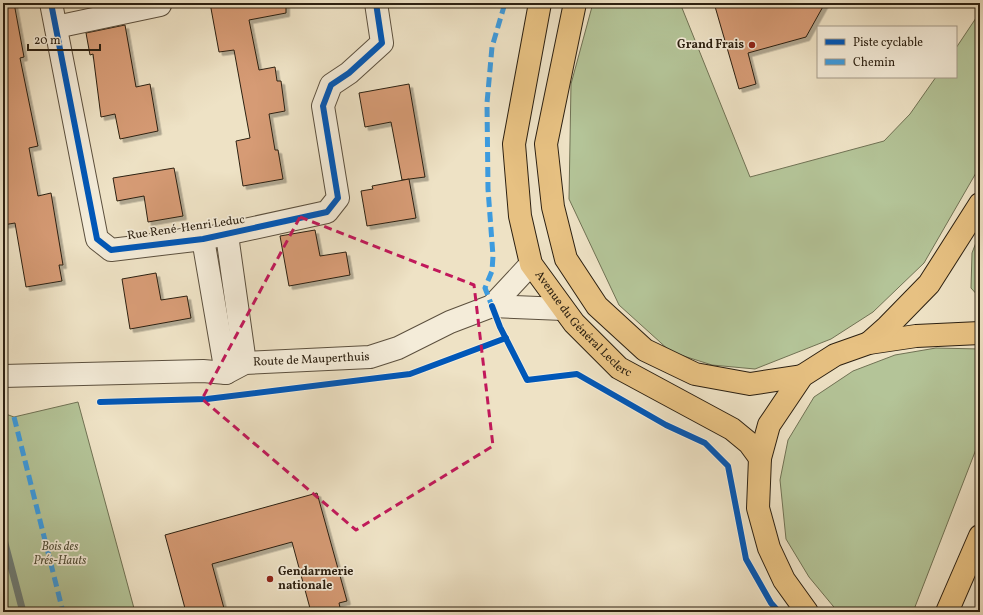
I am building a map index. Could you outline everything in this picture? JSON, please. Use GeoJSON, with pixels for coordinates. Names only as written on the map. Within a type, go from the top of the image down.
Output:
{"type":"FeatureCollection","features":[{"type":"Feature","properties":{"kind":"main road","name":"Avenue du Général Leclerc"},"geometry":{"type":"LineString","coordinates":[[540,3],[514,144],[520,216],[531,264],[574,323],[618,368],[732,429],[749,443],[760,458]]}},
{"type":"Feature","properties":{"kind":"main road","name":"Avenue du Général Leclerc"},"geometry":{"type":"LineString","coordinates":[[575,3],[546,144],[553,207],[566,259],[597,306],[645,350],[696,374],[750,384],[802,376]]}},
{"type":"Feature","properties":{"kind":"main road"},"geometry":{"type":"LineString","coordinates":[[869,343],[887,327],[929,284],[980,204]]}},
{"type":"Feature","properties":{"kind":"main road"},"geometry":{"type":"LineString","coordinates":[[803,610],[784,580],[768,548],[758,508],[760,458],[769,426],[802,376],[835,355],[869,343],[916,336],[980,333]]}},
{"type":"Feature","properties":{"kind":"main road"},"geometry":{"type":"LineString","coordinates":[[947,612],[980,536]]}},
{"type":"Feature","properties":{"kind":"street","name":"Rue René-Henri Leduc"},"geometry":{"type":"LineString","coordinates":[[51,3],[97,239],[111,250],[227,235],[327,212],[338,198],[323,106],[331,85],[349,73],[382,43],[376,3]]}},
{"type":"Feature","properties":{"kind":"street"},"geometry":{"type":"LineString","coordinates":[[56,27],[160,5]]}},
{"type":"Feature","properties":{"kind":"street","name":"Rue René-Henri Leduc"},"geometry":{"type":"LineString","coordinates":[[227,235],[246,363]]}},
{"type":"Feature","properties":{"kind":"street","name":"Rue René-Henri Leduc"},"geometry":{"type":"LineString","coordinates":[[203,239],[226,373]]}},
{"type":"Feature","properties":{"kind":"street","name":"Route de Mauperthuis"},"geometry":{"type":"LineString","coordinates":[[492,306],[531,264]]}},
{"type":"Feature","properties":{"kind":"street","name":"Route de Mauperthuis"},"geometry":{"type":"LineString","coordinates":[[226,373],[246,363],[370,357],[398,348],[450,322],[492,306],[563,309]]}},
{"type":"Feature","properties":{"kind":"street"},"geometry":{"type":"LineString","coordinates":[[3,376],[203,371],[226,373]]}},
{"type":"Feature","properties":{"kind":"highlighted area"},"geometry":{"type":"Polygon","coordinates":[[[300,217],[474,285],[493,446],[356,530],[202,399],[300,217]]]}},
{"type":"Feature","properties":{"kind":"green space"},"geometry":{"type":"Polygon","coordinates":[[[593,3],[680,3],[750,177],[884,141],[910,114],[935,78],[957,78],[957,46],[980,12],[980,166],[924,263],[873,312],[831,339],[755,369],[712,365],[671,352],[619,305],[569,199],[571,84],[593,3]]]}},
{"type":"Feature","properties":{"kind":"green space"},"geometry":{"type":"Polygon","coordinates":[[[980,232],[980,298],[971,288],[972,253],[980,232]]]}},
{"type":"Feature","properties":{"kind":"green space"},"geometry":{"type":"Polygon","coordinates":[[[936,348],[980,349],[980,439],[913,612],[838,612],[809,577],[786,539],[780,480],[788,440],[814,397],[853,371],[895,355],[936,348]]]}},
{"type":"Feature","properties":{"kind":"green space","name":"Bois des Prés-Hauts"},"geometry":{"type":"Polygon","coordinates":[[[78,402],[135,612],[3,612],[3,413],[14,417],[78,402]]]}},
{"type":"Feature","properties":{"kind":"building"},"geometry":{"type":"Polygon","coordinates":[[[3,3],[14,3],[24,57],[20,58],[38,146],[29,148],[38,196],[51,193],[63,265],[59,265],[62,281],[26,287],[15,223],[3,225],[3,3]]]}},
{"type":"Feature","properties":{"kind":"building"},"geometry":{"type":"Polygon","coordinates":[[[210,3],[286,3],[286,13],[249,20],[259,70],[275,67],[277,81],[281,81],[285,111],[269,114],[275,150],[278,150],[283,179],[243,186],[236,141],[250,138],[234,50],[219,52],[210,3]]]}},
{"type":"Feature","properties":{"kind":"building","name":"Grand Frais"},"geometry":{"type":"Polygon","coordinates":[[[714,3],[825,3],[806,37],[748,53],[756,84],[739,89],[714,3]]]}},
{"type":"Feature","properties":{"kind":"building"},"geometry":{"type":"Polygon","coordinates":[[[125,25],[136,87],[150,84],[158,131],[120,139],[115,114],[101,117],[93,54],[90,55],[86,33],[125,25]]]}},
{"type":"Feature","properties":{"kind":"building"},"geometry":{"type":"Polygon","coordinates":[[[409,84],[425,177],[402,180],[391,122],[365,127],[359,93],[409,84]]]}},
{"type":"Feature","properties":{"kind":"building"},"geometry":{"type":"Polygon","coordinates":[[[174,168],[183,216],[148,222],[144,196],[117,201],[113,178],[174,168]]]}},
{"type":"Feature","properties":{"kind":"building"},"geometry":{"type":"Polygon","coordinates":[[[409,179],[416,218],[367,226],[361,191],[373,189],[372,186],[409,179]]]}},
{"type":"Feature","properties":{"kind":"building"},"geometry":{"type":"Polygon","coordinates":[[[315,230],[320,256],[346,252],[350,275],[289,286],[280,236],[315,230]]]}},
{"type":"Feature","properties":{"kind":"building"},"geometry":{"type":"Polygon","coordinates":[[[156,273],[161,300],[187,296],[191,318],[130,329],[122,279],[156,273]]]}},
{"type":"Feature","properties":{"kind":"building"},"geometry":{"type":"Polygon","coordinates":[[[317,493],[347,601],[339,603],[341,612],[311,612],[292,542],[212,564],[225,612],[186,612],[165,535],[317,493]]]}},
{"type":"Feature","properties":{"kind":"waterway"},"geometry":{"type":"LineString","coordinates":[[3,536],[23,612]]}},
{"type":"Feature","properties":{"kind":"marked path"},"geometry":{"type":"LineString","coordinates":[[493,309],[485,288],[492,271],[493,256],[488,189],[487,103],[492,47],[505,3]]}},
{"type":"Feature","properties":{"kind":"marked path"},"geometry":{"type":"LineString","coordinates":[[14,417],[63,612]]}},
{"type":"Feature","properties":{"kind":"cycle path"},"geometry":{"type":"LineString","coordinates":[[51,3],[97,239],[111,250],[203,239],[327,212],[338,198],[323,106],[331,85],[349,73],[382,43],[376,3]]}},
{"type":"Feature","properties":{"kind":"cycle path"},"geometry":{"type":"LineString","coordinates":[[492,306],[500,327],[527,380],[577,374],[666,425],[705,443],[728,466],[746,559],[771,603],[779,612]]}},
{"type":"Feature","properties":{"kind":"cycle path"},"geometry":{"type":"LineString","coordinates":[[100,402],[207,399],[410,374],[506,338]]}},
{"type":"Feature","properties":{"kind":"place","name":"Grand Frais"},"geometry":{"type":"Point","coordinates":[752,45]}},
{"type":"Feature","properties":{"kind":"place","name":"Gendarmerie nationale"},"geometry":{"type":"Point","coordinates":[270,579]}}]}
